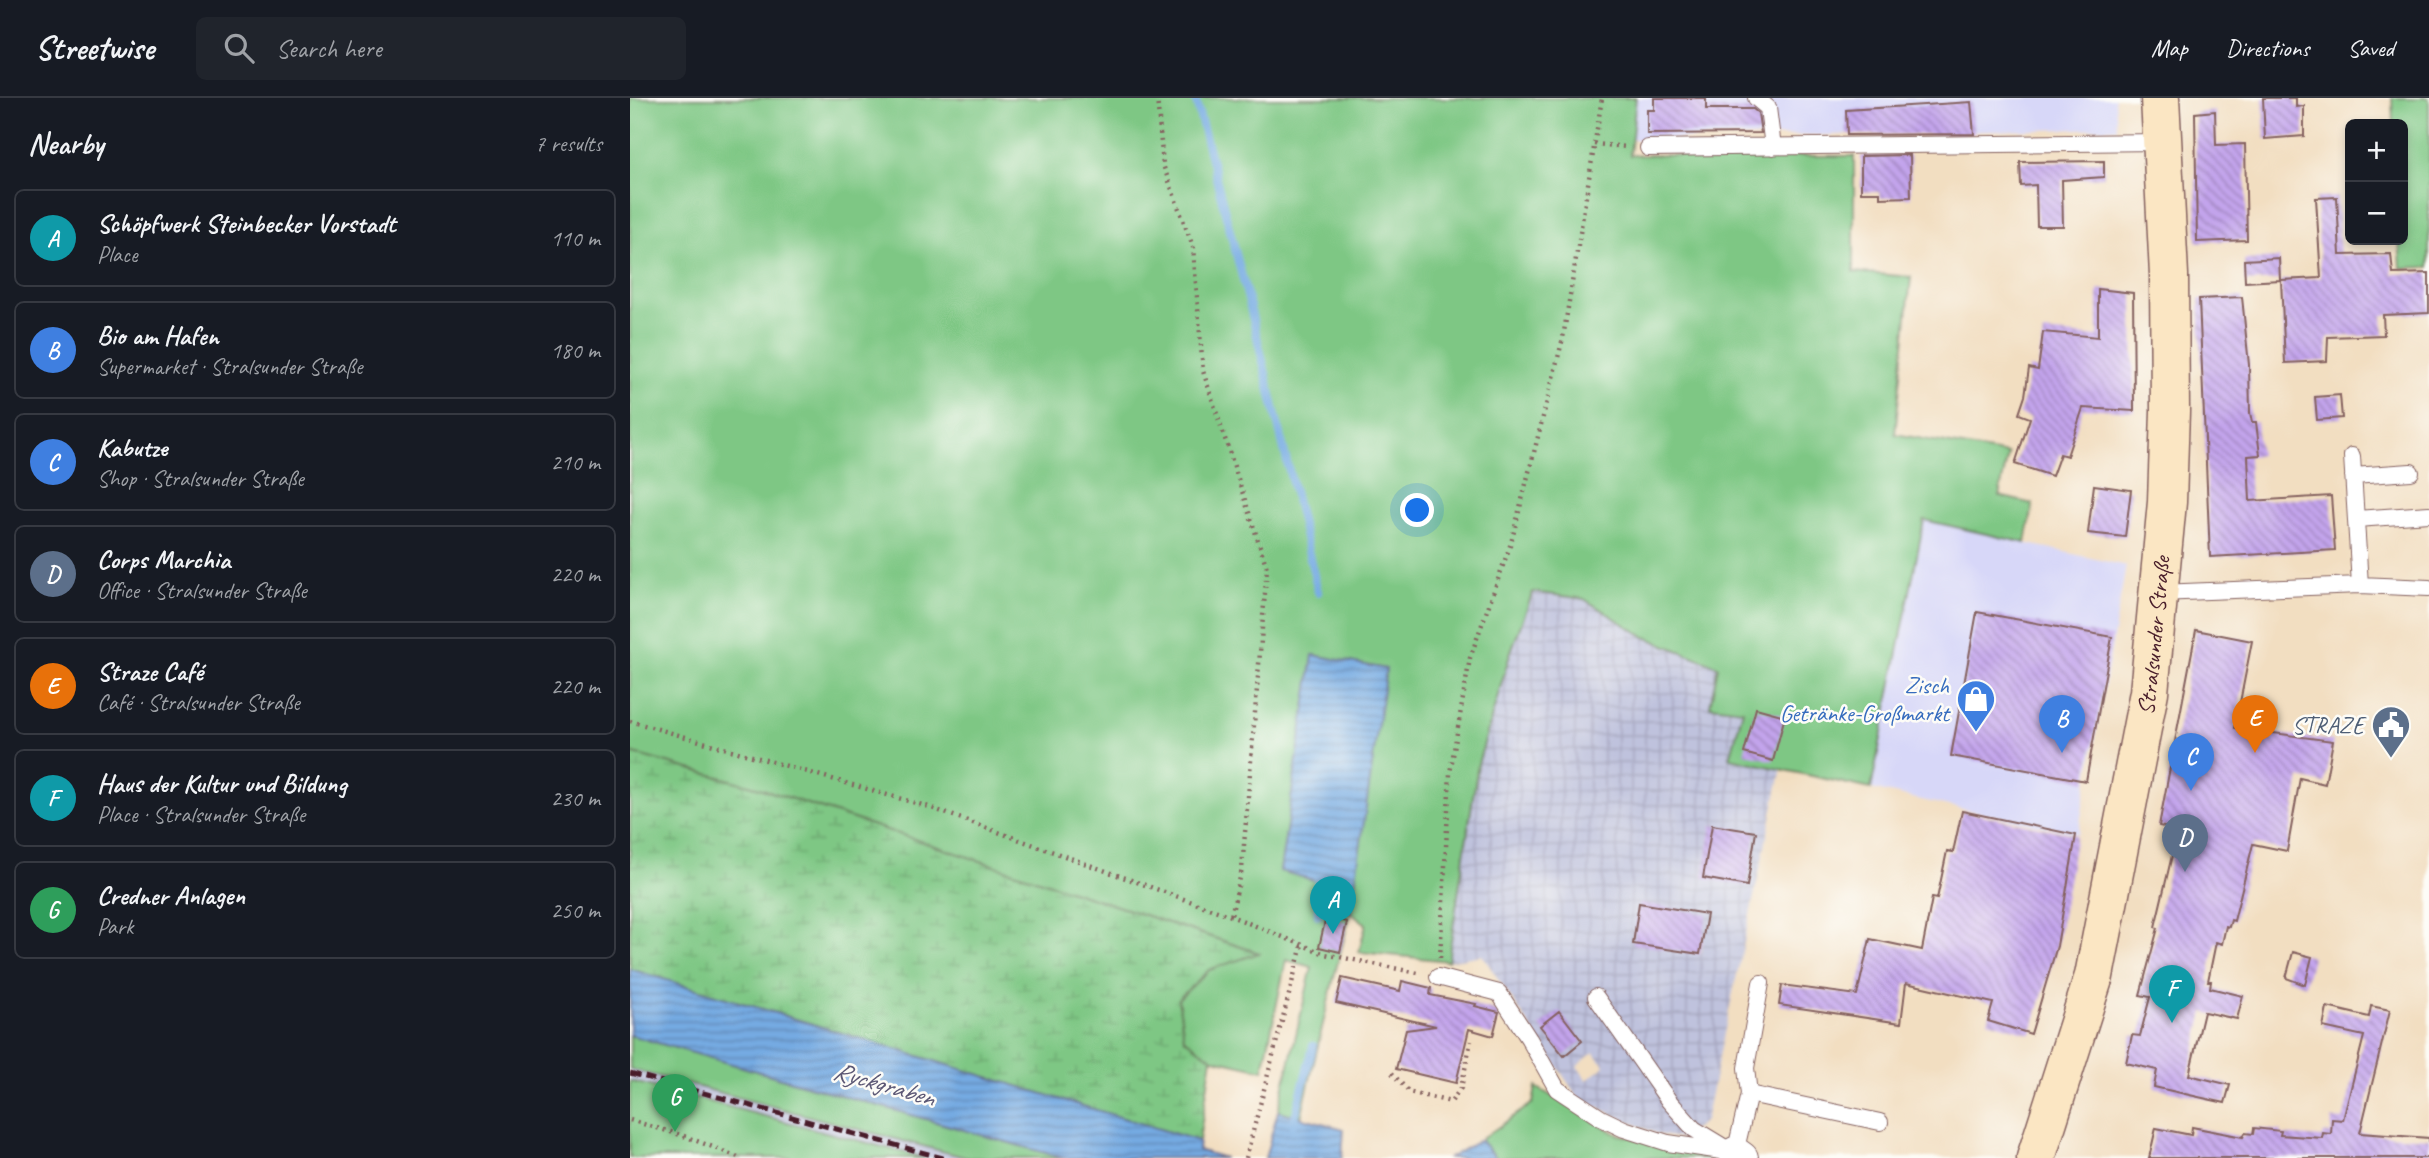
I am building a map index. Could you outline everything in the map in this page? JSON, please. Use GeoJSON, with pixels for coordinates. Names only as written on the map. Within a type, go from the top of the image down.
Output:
{"type":"FeatureCollection","features":[{"type":"Feature","properties":{"kind":"main road","name":"Stralsunder Straße"},"geometry":{"type":"LineString","coordinates":[[2036,1158],[2094,976],[2149,692],[2167,502],[2170,411],[2169,275],[2160,98]]}},
{"type":"Feature","properties":{"kind":"lane"},"geometry":{"type":"LineString","coordinates":[[1756,98],[1768,108],[1773,147]]}},
{"type":"Feature","properties":{"kind":"lane"},"geometry":{"type":"LineString","coordinates":[[1648,148],[2163,142]]}},
{"type":"Feature","properties":{"kind":"lane"},"geometry":{"type":"LineString","coordinates":[[2352,456],[2360,585]]}},
{"type":"Feature","properties":{"kind":"lane"},"geometry":{"type":"LineString","coordinates":[[2353,476],[2411,472]]}},
{"type":"Feature","properties":{"kind":"lane"},"geometry":{"type":"LineString","coordinates":[[2356,519],[2429,513]]}},
{"type":"Feature","properties":{"kind":"lane"},"geometry":{"type":"LineString","coordinates":[[2160,593],[2360,585],[2429,588]]}},
{"type":"Feature","properties":{"kind":"lane"},"geometry":{"type":"LineString","coordinates":[[1438,977],[1499,993],[1529,1039],[1556,1089],[1601,1118],[1624,1129],[1668,1143],[1739,1156]]}},
{"type":"Feature","properties":{"kind":"lane"},"geometry":{"type":"LineString","coordinates":[[1739,1156],[1749,1094],[1746,1068],[1761,984]]}},
{"type":"Feature","properties":{"kind":"lane"},"geometry":{"type":"LineString","coordinates":[[1596,997],[1669,1101],[1694,1129],[1739,1156]]}},
{"type":"Feature","properties":{"kind":"lane"},"geometry":{"type":"LineString","coordinates":[[1749,1094],[1880,1122]]}},
{"type":"Feature","properties":{"kind":"path"},"geometry":{"type":"LineString","coordinates":[[1157,98],[1163,166],[1193,247],[1203,371],[1267,568],[1242,869],[1231,916]]}},
{"type":"Feature","properties":{"kind":"path"},"geometry":{"type":"LineString","coordinates":[[1440,952],[1450,773],[1471,658],[1511,543],[1563,338],[1602,98]]}},
{"type":"Feature","properties":{"kind":"path"},"geometry":{"type":"LineString","coordinates":[[1594,144],[1648,148]]}},
{"type":"Feature","properties":{"kind":"path"},"geometry":{"type":"LineString","coordinates":[[630,721],[926,806],[1231,916],[1325,954],[1438,977]]}},
{"type":"Feature","properties":{"kind":"path"},"geometry":{"type":"LineString","coordinates":[[1246,1158],[1302,945]]}},
{"type":"Feature","properties":{"kind":"path"},"geometry":{"type":"LineString","coordinates":[[1392,1073],[1409,1092],[1451,1102],[1461,1088],[1471,1041]]}},
{"type":"Feature","properties":{"kind":"path"},"geometry":{"type":"LineString","coordinates":[[630,1120],[684,1136],[741,1158]]}},
{"type":"Feature","properties":{"kind":"shaded area"},"geometry":{"type":"Polygon","coordinates":[[[1636,98],[2115,98],[2117,128],[1631,140],[1636,98]]]}},
{"type":"Feature","properties":{"kind":"shaded area"},"geometry":{"type":"Polygon","coordinates":[[[1924,520],[2126,566],[2078,834],[1871,789],[1924,520]]]}},
{"type":"Feature","properties":{"kind":"shaded area"},"geometry":{"type":"Polygon","coordinates":[[[1533,591],[1584,599],[1645,637],[1718,666],[1743,710],[1731,758],[1782,768],[1705,1121],[1694,1129],[1686,1140],[1657,1134],[1579,1099],[1482,955],[1448,961],[1478,764],[1510,654],[1533,591]],[[1712,825],[1703,877],[1747,885],[1756,832],[1712,825]],[[1639,904],[1634,944],[1701,954],[1706,914],[1639,904]],[[1559,1012],[1540,1026],[1564,1056],[1582,1041],[1559,1012]],[[1594,1052],[1577,1066],[1587,1080],[1605,1066],[1594,1052]]]}},
{"type":"Feature","properties":{"kind":"shaded area"},"geometry":{"type":"Polygon","coordinates":[[[630,1069],[968,1158],[925,1158],[630,1081],[630,1069]]]}},
{"type":"Feature","properties":{"kind":"green space"},"geometry":{"type":"Polygon","coordinates":[[[630,98],[1636,98],[1630,155],[1854,156],[1854,272],[1911,277],[1895,434],[2008,454],[1999,496],[2033,504],[2026,543],[1924,520],[1871,789],[1730,758],[1743,710],[1710,706],[1718,666],[1645,637],[1584,599],[1533,592],[1510,654],[1478,764],[1448,961],[1359,952],[1366,924],[1351,912],[1301,1117],[1278,1111],[1312,967],[1286,960],[1263,1070],[1210,1058],[1184,1038],[1178,999],[1209,970],[1257,952],[756,787],[630,753],[630,98]],[[1314,655],[1280,871],[1337,886],[1334,908],[1386,669],[1314,655]]]}},
{"type":"Feature","properties":{"kind":"green space"},"geometry":{"type":"Polygon","coordinates":[[[2392,98],[2429,98],[2429,267],[2401,268],[2399,245],[2408,245],[2408,119],[2393,119],[2392,98]]]}},
{"type":"Feature","properties":{"kind":"green space"},"geometry":{"type":"Polygon","coordinates":[[[630,753],[756,787],[1259,953],[1209,970],[1178,999],[1184,1038],[1212,1058],[1199,1141],[630,969],[630,753]]]}},
{"type":"Feature","properties":{"kind":"green space"},"geometry":{"type":"Polygon","coordinates":[[[630,1035],[1063,1158],[968,1158],[630,1069],[630,1035]]]}},
{"type":"Feature","properties":{"kind":"green space"},"geometry":{"type":"Polygon","coordinates":[[[630,1081],[925,1158],[630,1158],[630,1081]]]}},
{"type":"Feature","properties":{"kind":"green space"},"geometry":{"type":"Polygon","coordinates":[[[1536,1087],[1617,1134],[1723,1158],[1496,1158],[1480,1140],[1533,1103],[1536,1087]]]}},
{"type":"Feature","properties":{"kind":"water"},"geometry":{"type":"Polygon","coordinates":[[[1313,655],[1386,669],[1351,912],[1334,908],[1336,886],[1280,871],[1313,655]]]}},
{"type":"Feature","properties":{"kind":"water","name":"Ryckgraben"},"geometry":{"type":"Polygon","coordinates":[[[630,969],[1199,1141],[1198,1150],[1225,1158],[1063,1158],[630,1035],[630,969]]]}},
{"type":"Feature","properties":{"kind":"water"},"geometry":{"type":"Polygon","coordinates":[[[1278,1111],[1344,1129],[1342,1158],[1265,1158],[1278,1111]]]}},
{"type":"Feature","properties":{"kind":"water"},"geometry":{"type":"Polygon","coordinates":[[[1480,1140],[1496,1158],[1449,1158],[1480,1140]]]}},
{"type":"Feature","properties":{"kind":"building"},"geometry":{"type":"Polygon","coordinates":[[[1654,98],[1706,98],[1706,109],[1753,109],[1758,113],[1761,133],[1647,134],[1647,110],[1654,110],[1654,98]]]}},
{"type":"Feature","properties":{"kind":"building"},"geometry":{"type":"Polygon","coordinates":[[[2263,98],[2296,98],[2296,107],[2304,106],[2304,136],[2265,139],[2263,98]]]}},
{"type":"Feature","properties":{"kind":"building"},"geometry":{"type":"Polygon","coordinates":[[[1971,102],[1974,134],[1847,135],[1846,110],[1971,102]]]}},
{"type":"Feature","properties":{"kind":"building"},"geometry":{"type":"Polygon","coordinates":[[[2215,111],[2216,145],[2245,144],[2247,240],[2197,242],[2195,113],[2215,111]]]}},
{"type":"Feature","properties":{"kind":"building"},"geometry":{"type":"Polygon","coordinates":[[[1910,155],[1911,197],[1880,198],[1880,192],[1861,192],[1861,156],[1910,155]]]}},
{"type":"Feature","properties":{"kind":"building"},"geometry":{"type":"Polygon","coordinates":[[[2104,161],[2104,177],[2062,180],[2063,226],[2037,226],[2036,185],[2021,186],[2020,162],[2104,161]]]}},
{"type":"Feature","properties":{"kind":"building"},"geometry":{"type":"Polygon","coordinates":[[[2337,197],[2340,255],[2391,254],[2393,274],[2429,273],[2429,313],[2383,315],[2384,335],[2328,337],[2327,361],[2285,363],[2281,280],[2321,278],[2316,198],[2337,197]]]}},
{"type":"Feature","properties":{"kind":"building"},"geometry":{"type":"Polygon","coordinates":[[[2279,258],[2280,280],[2245,282],[2244,260],[2279,258]]]}},
{"type":"Feature","properties":{"kind":"building"},"geometry":{"type":"Polygon","coordinates":[[[2098,289],[2133,293],[2134,411],[2083,408],[2067,456],[2060,454],[2052,476],[2015,464],[2030,418],[2019,414],[2029,368],[2038,370],[2043,332],[2098,337],[2098,289]]]}},
{"type":"Feature","properties":{"kind":"building"},"geometry":{"type":"Polygon","coordinates":[[[2242,297],[2249,365],[2250,413],[2252,422],[2256,422],[2260,455],[2248,456],[2250,501],[2331,496],[2335,550],[2210,557],[2199,299],[2242,297]]]}},
{"type":"Feature","properties":{"kind":"building"},"geometry":{"type":"Polygon","coordinates":[[[2340,395],[2342,418],[2317,420],[2315,397],[2340,395]]]}},
{"type":"Feature","properties":{"kind":"building"},"geometry":{"type":"Polygon","coordinates":[[[2094,485],[2131,490],[2125,537],[2088,533],[2094,485]]]}},
{"type":"Feature","properties":{"kind":"building"},"geometry":{"type":"Polygon","coordinates":[[[1977,612],[2112,637],[2086,781],[1951,756],[1977,612]]]}},
{"type":"Feature","properties":{"kind":"building"},"geometry":{"type":"Polygon","coordinates":[[[2196,630],[2252,641],[2235,728],[2333,741],[2325,784],[2300,778],[2287,851],[2253,844],[2234,921],[2231,920],[2229,927],[2226,926],[2222,944],[2216,942],[2208,981],[2211,981],[2210,988],[2243,996],[2237,1019],[2204,1012],[2189,1075],[2230,1085],[2225,1103],[2154,1087],[2157,1070],[2126,1063],[2132,1035],[2140,1036],[2150,997],[2140,995],[2158,928],[2155,927],[2178,830],[2159,826],[2196,630]]]}},
{"type":"Feature","properties":{"kind":"building"},"geometry":{"type":"Polygon","coordinates":[[[1756,708],[1785,716],[1773,761],[1744,753],[1756,708]]]}},
{"type":"Feature","properties":{"kind":"building"},"geometry":{"type":"Polygon","coordinates":[[[1962,811],[2076,835],[2057,946],[2031,1034],[1988,1021],[1993,1003],[1906,983],[1901,1023],[1779,1005],[1782,985],[1857,995],[1870,939],[1922,950],[1932,898],[1937,899],[1947,851],[1953,852],[1962,811]]]}},
{"type":"Feature","properties":{"kind":"building"},"geometry":{"type":"Polygon","coordinates":[[[1712,825],[1756,832],[1747,886],[1703,878],[1712,825]]]}},
{"type":"Feature","properties":{"kind":"building"},"geometry":{"type":"Polygon","coordinates":[[[1639,903],[1707,914],[1700,954],[1633,944],[1639,903]]]}},
{"type":"Feature","properties":{"kind":"building"},"geometry":{"type":"Polygon","coordinates":[[[1326,917],[1347,922],[1340,952],[1319,947],[1326,917]]]}},
{"type":"Feature","properties":{"kind":"building"},"geometry":{"type":"Polygon","coordinates":[[[2293,952],[2312,957],[2305,985],[2286,978],[2293,952]]]}},
{"type":"Feature","properties":{"kind":"building"},"geometry":{"type":"Polygon","coordinates":[[[1342,978],[1400,991],[1402,981],[1431,988],[1430,995],[1476,1004],[1475,1006],[1499,1012],[1493,1036],[1469,1029],[1456,1083],[1396,1069],[1406,1030],[1436,1026],[1336,1003],[1342,978]]]}},
{"type":"Feature","properties":{"kind":"building"},"geometry":{"type":"Polygon","coordinates":[[[2371,1006],[2390,1010],[2360,1133],[2429,1138],[2429,1158],[2149,1158],[2156,1128],[2191,1135],[2192,1127],[2243,1137],[2245,1133],[2253,1134],[2254,1128],[2281,1131],[2280,1135],[2322,1138],[2323,1133],[2331,1134],[2332,1119],[2343,1120],[2364,1036],[2323,1027],[2327,1007],[2369,1017],[2371,1006]]]}},
{"type":"Feature","properties":{"kind":"building"},"geometry":{"type":"Polygon","coordinates":[[[1559,1011],[1582,1041],[1564,1056],[1540,1026],[1559,1011]]]}},
{"type":"Feature","properties":{"kind":"waterway"},"geometry":{"type":"LineString","coordinates":[[1195,98],[1249,303],[1318,592]]}},
{"type":"Feature","properties":{"kind":"waterway"},"geometry":{"type":"LineString","coordinates":[[1318,881],[1318,915]]}},
{"type":"Feature","properties":{"kind":"waterway"},"geometry":{"type":"LineString","coordinates":[[1293,1125],[1313,1046]]}},
{"type":"Feature","properties":{"kind":"railway"},"geometry":{"type":"LineString","coordinates":[[630,1073],[943,1158]]}},
{"type":"Feature","properties":{"kind":"place","name":"Zisch Getränke-Großmarkt"},"geometry":{"type":"Point","coordinates":[1976,733]}},
{"type":"Feature","properties":{"kind":"place","name":"Bio am Hafen"},"geometry":{"type":"Point","coordinates":[2062,753]}},
{"type":"Feature","properties":{"kind":"place","name":"Straze Café"},"geometry":{"type":"Point","coordinates":[2255,753]}},
{"type":"Feature","properties":{"kind":"place","name":"STRAZE"},"geometry":{"type":"Point","coordinates":[2391,759]}},
{"type":"Feature","properties":{"kind":"place","name":"Kabutze"},"geometry":{"type":"Point","coordinates":[2191,791]}},
{"type":"Feature","properties":{"kind":"place","name":"Corps Marchia"},"geometry":{"type":"Point","coordinates":[2185,872]}},
{"type":"Feature","properties":{"kind":"place","name":"Schöpfwerk Steinbecker Vorstadt"},"geometry":{"type":"Point","coordinates":[1333,934]}},
{"type":"Feature","properties":{"kind":"place","name":"Haus der Kultur und Bildung"},"geometry":{"type":"Point","coordinates":[2172,1023]}},
{"type":"Feature","properties":{"kind":"place","name":"Credner Anlagen"},"geometry":{"type":"Point","coordinates":[675,1132]}}]}
